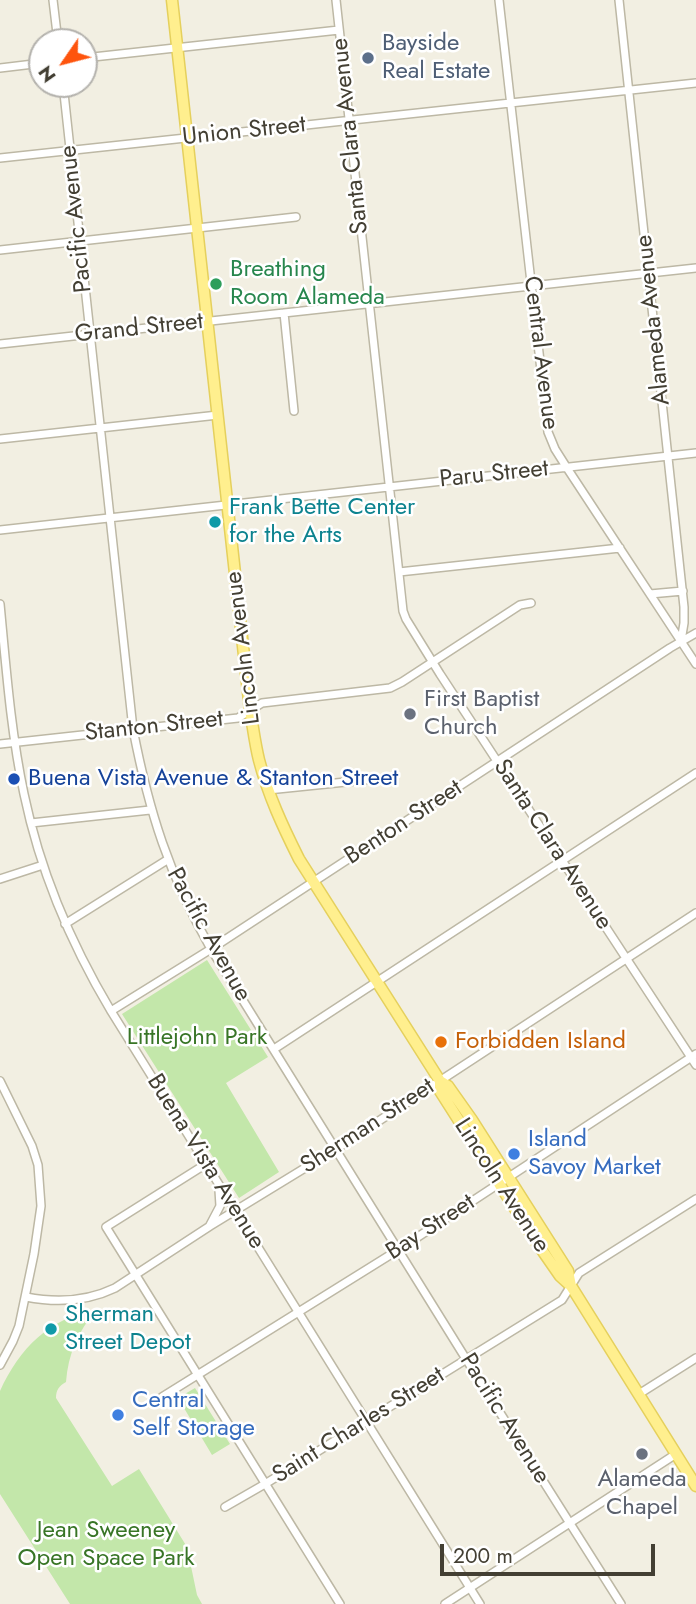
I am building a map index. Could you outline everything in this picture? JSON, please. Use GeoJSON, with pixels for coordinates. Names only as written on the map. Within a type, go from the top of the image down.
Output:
{"type":"FeatureCollection","features":[{"type":"Feature","properties":{"kind":"main road","name":"Lincoln Avenue"},"geometry":{"type":"LineString","coordinates":[[172,0],[250,710],[268,790],[288,837],[313,882],[440,1081],[448,1086],[509,1177],[568,1271],[571,1286]]}},
{"type":"Feature","properties":{"kind":"main road","name":"Lincoln Avenue"},"geometry":{"type":"LineString","coordinates":[[440,1081],[440,1091],[560,1276],[571,1286],[696,1486]]}},
{"type":"Feature","properties":{"kind":"street"},"geometry":{"type":"LineString","coordinates":[[53,0],[56,28]]}},
{"type":"Feature","properties":{"kind":"street","name":"Santa Clara Avenue"},"geometry":{"type":"LineString","coordinates":[[336,0],[403,611],[432,663],[694,1056],[696,1065]]}},
{"type":"Feature","properties":{"kind":"street","name":"Central Avenue"},"geometry":{"type":"LineString","coordinates":[[499,0],[548,432],[567,468],[696,664]]}},
{"type":"Feature","properties":{"kind":"street","name":"Alameda Avenue"},"geometry":{"type":"LineString","coordinates":[[619,0],[683,592],[684,623],[681,641]]}},
{"type":"Feature","properties":{"kind":"street"},"geometry":{"type":"LineString","coordinates":[[98,56],[339,30]]}},
{"type":"Feature","properties":{"kind":"street"},"geometry":{"type":"LineString","coordinates":[[0,68],[28,65]]}},
{"type":"Feature","properties":{"kind":"street","name":"Union Street"},"geometry":{"type":"LineString","coordinates":[[0,158],[696,83]]}},
{"type":"Feature","properties":{"kind":"street","name":"Pacific Avenue"},"geometry":{"type":"LineString","coordinates":[[64,98],[133,729],[150,810],[167,860],[211,949],[621,1604]]}},
{"type":"Feature","properties":{"kind":"street"},"geometry":{"type":"LineString","coordinates":[[0,250],[296,217]]}},
{"type":"Feature","properties":{"kind":"street","name":"Grand Street"},"geometry":{"type":"LineString","coordinates":[[0,344],[696,268]]}},
{"type":"Feature","properties":{"kind":"street"},"geometry":{"type":"LineString","coordinates":[[284,313],[294,411]]}},
{"type":"Feature","properties":{"kind":"street"},"geometry":{"type":"LineString","coordinates":[[0,439],[218,415]]}},
{"type":"Feature","properties":{"kind":"street","name":"Paru Street"},"geometry":{"type":"LineString","coordinates":[[0,530],[696,453]]}},
{"type":"Feature","properties":{"kind":"street"},"geometry":{"type":"LineString","coordinates":[[399,572],[620,548]]}},
{"type":"Feature","properties":{"kind":"street"},"geometry":{"type":"LineString","coordinates":[[650,594],[683,592]]}},
{"type":"Feature","properties":{"kind":"street","name":"Stanton Street"},"geometry":{"type":"LineString","coordinates":[[0,744],[238,718],[262,703],[387,689],[520,605],[531,603]]}},
{"type":"Feature","properties":{"kind":"street","name":"Buena Vista Avenue"},"geometry":{"type":"LineString","coordinates":[[0,604],[4,673],[24,796],[43,864],[65,924],[111,1011],[480,1604]]}},
{"type":"Feature","properties":{"kind":"street","name":"Benton Street"},"geometry":{"type":"LineString","coordinates":[[111,1011],[211,949],[696,633]]}},
{"type":"Feature","properties":{"kind":"street"},"geometry":{"type":"LineString","coordinates":[[274,1049],[696,772]]}},
{"type":"Feature","properties":{"kind":"street"},"geometry":{"type":"LineString","coordinates":[[268,790],[365,780]]}},
{"type":"Feature","properties":{"kind":"street"},"geometry":{"type":"LineString","coordinates":[[31,823],[150,810]]}},
{"type":"Feature","properties":{"kind":"street"},"geometry":{"type":"LineString","coordinates":[[65,924],[167,860]]}},
{"type":"Feature","properties":{"kind":"street"},"geometry":{"type":"LineString","coordinates":[[0,879],[43,864]]}},
{"type":"Feature","properties":{"kind":"street","name":"Sherman Street"},"geometry":{"type":"LineString","coordinates":[[26,1297],[49,1301],[85,1299],[100,1295],[336,1149],[696,913]]}},
{"type":"Feature","properties":{"kind":"street","name":"Bay Street"},"geometry":{"type":"LineString","coordinates":[[162,1396],[398,1250],[694,1056]]}},
{"type":"Feature","properties":{"kind":"street"},"geometry":{"type":"LineString","coordinates":[[0,1081],[33,1146],[41,1185],[38,1230],[26,1297],[19,1326],[0,1365]]}},
{"type":"Feature","properties":{"kind":"street"},"geometry":{"type":"LineString","coordinates":[[206,1164],[106,1227],[340,1604]]}},
{"type":"Feature","properties":{"kind":"street"},"geometry":{"type":"LineString","coordinates":[[210,1226],[220,1206],[217,1183]]}},
{"type":"Feature","properties":{"kind":"street","name":"Saint Charles Street"},"geometry":{"type":"LineString","coordinates":[[225,1507],[562,1300],[581,1272],[696,1199]]}},
{"type":"Feature","properties":{"kind":"street"},"geometry":{"type":"LineString","coordinates":[[639,1394],[696,1358]]}},
{"type":"Feature","properties":{"kind":"street"},"geometry":{"type":"LineString","coordinates":[[445,1604],[676,1454]]}},
{"type":"Feature","properties":{"kind":"green space","name":"Littlejohn Park"},"geometry":{"type":"Polygon","coordinates":[[[207,960],[268,1057],[226,1083],[279,1172],[239,1198],[122,1014],[207,960]]]}},
{"type":"Feature","properties":{"kind":"green space","name":"Jean Sweeney Open Space Park"},"geometry":{"type":"Polygon","coordinates":[[[96,1310],[75,1344],[66,1382],[58,1389],[56,1398],[112,1486],[139,1469],[187,1547],[197,1595],[202,1604],[70,1604],[0,1494],[0,1391],[17,1361],[38,1337],[64,1320],[96,1310]]]}},
{"type":"Feature","properties":{"kind":"green space"},"geometry":{"type":"Polygon","coordinates":[[[195,1388],[230,1444],[212,1455],[178,1398],[195,1388]]]}},
{"type":"Feature","properties":{"kind":"place","name":"Bayside Real Estate"},"geometry":{"type":"Point","coordinates":[368,58]}},
{"type":"Feature","properties":{"kind":"place","name":"Breathing Room Alameda"},"geometry":{"type":"Point","coordinates":[216,284]}},
{"type":"Feature","properties":{"kind":"place","name":"Frank Bette Center for the Arts"},"geometry":{"type":"Point","coordinates":[215,522]}},
{"type":"Feature","properties":{"kind":"place","name":"First Baptist Church"},"geometry":{"type":"Point","coordinates":[410,714]}},
{"type":"Feature","properties":{"kind":"place","name":"Buena Vista Avenue & Stanton Street"},"geometry":{"type":"Point","coordinates":[14,779]}},
{"type":"Feature","properties":{"kind":"place","name":"Forbidden Island"},"geometry":{"type":"Point","coordinates":[441,1042]}},
{"type":"Feature","properties":{"kind":"place","name":"Island Savoy Market"},"geometry":{"type":"Point","coordinates":[514,1154]}},
{"type":"Feature","properties":{"kind":"place","name":"Sherman Street Depot"},"geometry":{"type":"Point","coordinates":[51,1329]}},
{"type":"Feature","properties":{"kind":"place","name":"Central Self Storage"},"geometry":{"type":"Point","coordinates":[118,1415]}},
{"type":"Feature","properties":{"kind":"place","name":"Alameda Chapel"},"geometry":{"type":"Point","coordinates":[642,1454]}}]}
